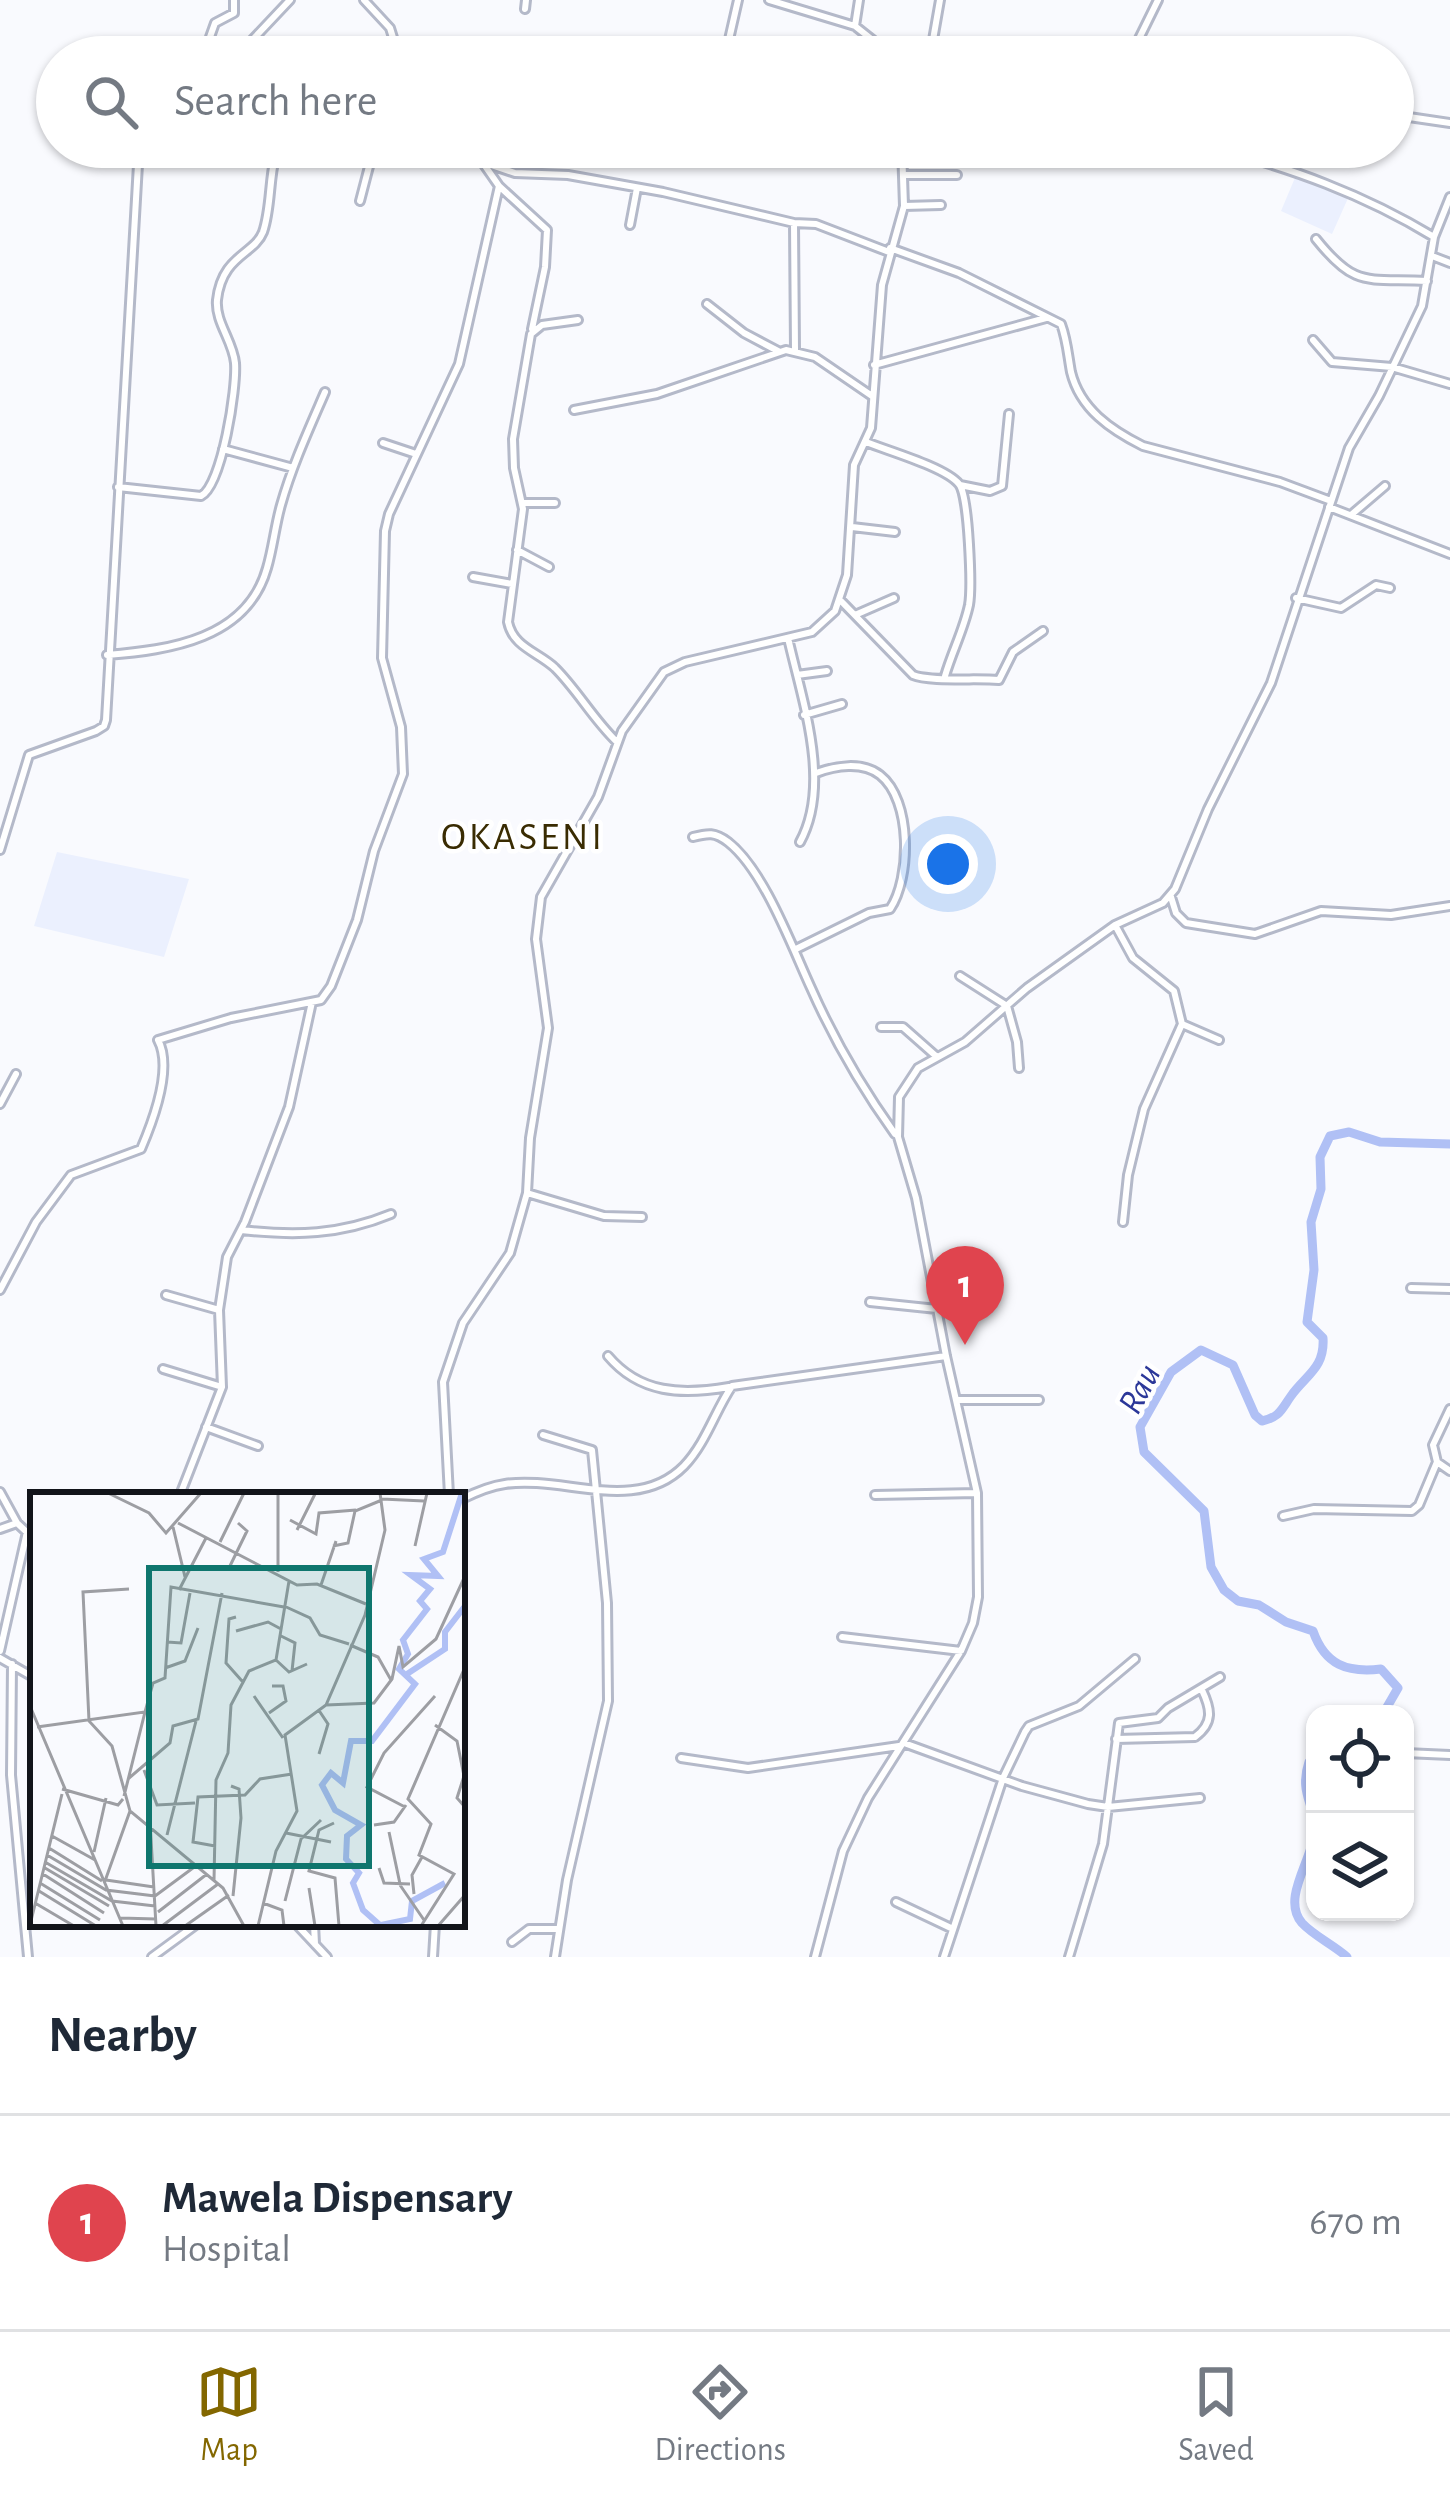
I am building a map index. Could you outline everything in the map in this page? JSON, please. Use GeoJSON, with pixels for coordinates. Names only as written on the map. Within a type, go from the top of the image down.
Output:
{"type":"FeatureCollection","features":[{"type":"Feature","properties":{"kind":"street"},"geometry":{"type":"LineString","coordinates":[[210,36],[215,23],[234,14],[234,0]]}},
{"type":"Feature","properties":{"kind":"street"},"geometry":{"type":"LineString","coordinates":[[257,36],[290,0]]}},
{"type":"Feature","properties":{"kind":"street"},"geometry":{"type":"LineString","coordinates":[[364,0],[392,36]]}},
{"type":"Feature","properties":{"kind":"street"},"geometry":{"type":"LineString","coordinates":[[730,36],[738,0]]}},
{"type":"Feature","properties":{"kind":"street"},"geometry":{"type":"LineString","coordinates":[[769,0],[855,26],[868,36]]}},
{"type":"Feature","properties":{"kind":"street"},"geometry":{"type":"LineString","coordinates":[[855,26],[859,0]]}},
{"type":"Feature","properties":{"kind":"street"},"geometry":{"type":"LineString","coordinates":[[934,36],[940,0]]}},
{"type":"Feature","properties":{"kind":"street"},"geometry":{"type":"LineString","coordinates":[[1140,36],[1158,0]]}},
{"type":"Feature","properties":{"kind":"street"},"geometry":{"type":"LineString","coordinates":[[1414,118],[1450,123]]}},
{"type":"Feature","properties":{"kind":"street"},"geometry":{"type":"LineString","coordinates":[[0,850],[29,754],[104,726],[139,168]]}},
{"type":"Feature","properties":{"kind":"street"},"geometry":{"type":"LineString","coordinates":[[118,487],[202,496],[211,488],[223,449],[235,364],[218,316],[217,298],[232,261],[261,236],[273,168]]}},
{"type":"Feature","properties":{"kind":"street"},"geometry":{"type":"LineString","coordinates":[[360,201],[369,168]]}},
{"type":"Feature","properties":{"kind":"street"},"geometry":{"type":"LineString","coordinates":[[487,168],[547,230],[545,267],[512,456],[523,503],[508,622],[513,638],[554,667],[617,742]]}},
{"type":"Feature","properties":{"kind":"street"},"geometry":{"type":"LineString","coordinates":[[500,168],[637,188],[816,224],[958,273],[1049,317],[1063,330],[1078,393],[1093,412],[1126,437],[1143,446],[1280,482],[1450,554]]}},
{"type":"Feature","properties":{"kind":"street"},"geometry":{"type":"LineString","coordinates":[[449,1492],[443,1382],[463,1323],[510,1253],[527,1193],[530,1138],[548,1028],[537,951],[538,910],[544,892],[598,797],[617,742],[643,700],[674,665],[820,628],[841,601],[851,556],[854,465],[872,423],[874,365],[889,250],[904,206],[903,168]]}},
{"type":"Feature","properties":{"kind":"street"},"geometry":{"type":"LineString","coordinates":[[1288,168],[1340,188],[1434,237]]}},
{"type":"Feature","properties":{"kind":"street"},"geometry":{"type":"LineString","coordinates":[[904,176],[957,175]]}},
{"type":"Feature","properties":{"kind":"street"},"geometry":{"type":"LineString","coordinates":[[0,1290],[35,1222],[71,1175],[141,1149],[164,1068],[158,1040],[312,1002],[328,993],[403,775],[401,727],[382,658],[382,549],[389,514],[459,364],[500,186]]}},
{"type":"Feature","properties":{"kind":"street"},"geometry":{"type":"LineString","coordinates":[[630,225],[637,188]]}},
{"type":"Feature","properties":{"kind":"street"},"geometry":{"type":"LineString","coordinates":[[1450,199],[1434,237],[1422,306],[1349,448],[1260,710],[1208,809],[1171,897],[1175,913],[1186,922],[1255,934],[1321,911],[1390,914],[1450,906]]}},
{"type":"Feature","properties":{"kind":"street"},"geometry":{"type":"LineString","coordinates":[[904,206],[941,205]]}},
{"type":"Feature","properties":{"kind":"street"},"geometry":{"type":"LineString","coordinates":[[794,223],[795,350]]}},
{"type":"Feature","properties":{"kind":"street"},"geometry":{"type":"LineString","coordinates":[[1316,239],[1350,275],[1427,281]]}},
{"type":"Feature","properties":{"kind":"street"},"geometry":{"type":"LineString","coordinates":[[1432,256],[1450,263]]}},
{"type":"Feature","properties":{"kind":"street"},"geometry":{"type":"LineString","coordinates":[[707,304],[743,333],[778,351]]}},
{"type":"Feature","properties":{"kind":"street"},"geometry":{"type":"LineString","coordinates":[[874,365],[1049,317]]}},
{"type":"Feature","properties":{"kind":"street"},"geometry":{"type":"LineString","coordinates":[[532,331],[578,320]]}},
{"type":"Feature","properties":{"kind":"street"},"geometry":{"type":"LineString","coordinates":[[1313,340],[1332,362],[1392,367],[1450,384]]}},
{"type":"Feature","properties":{"kind":"street"},"geometry":{"type":"LineString","coordinates":[[574,410],[656,394],[778,351],[795,350],[815,357],[872,396]]}},
{"type":"Feature","properties":{"kind":"street"},"geometry":{"type":"LineString","coordinates":[[107,655],[194,640],[230,624],[266,574],[292,468],[325,392]]}},
{"type":"Feature","properties":{"kind":"street"},"geometry":{"type":"LineString","coordinates":[[866,442],[960,485],[990,491],[1002,486],[1010,414]]}},
{"type":"Feature","properties":{"kind":"street"},"geometry":{"type":"LineString","coordinates":[[383,443],[416,454]]}},
{"type":"Feature","properties":{"kind":"street"},"geometry":{"type":"LineString","coordinates":[[223,449],[292,468]]}},
{"type":"Feature","properties":{"kind":"street"},"geometry":{"type":"LineString","coordinates":[[946,676],[969,599],[968,512],[960,485]]}},
{"type":"Feature","properties":{"kind":"street"},"geometry":{"type":"LineString","coordinates":[[1351,514],[1385,486]]}},
{"type":"Feature","properties":{"kind":"street"},"geometry":{"type":"LineString","coordinates":[[523,503],[556,502]]}},
{"type":"Feature","properties":{"kind":"street"},"geometry":{"type":"LineString","coordinates":[[852,526],[895,532]]}},
{"type":"Feature","properties":{"kind":"street"},"geometry":{"type":"LineString","coordinates":[[517,550],[550,566]]}},
{"type":"Feature","properties":{"kind":"street"},"geometry":{"type":"LineString","coordinates":[[473,577],[512,584]]}},
{"type":"Feature","properties":{"kind":"street"},"geometry":{"type":"LineString","coordinates":[[1297,598],[1341,608],[1372,586],[1390,588]]}},
{"type":"Feature","properties":{"kind":"street"},"geometry":{"type":"LineString","coordinates":[[855,615],[894,598]]}},
{"type":"Feature","properties":{"kind":"street"},"geometry":{"type":"LineString","coordinates":[[841,601],[913,675],[924,680],[946,676],[1000,680],[1013,652],[1043,632]]}},
{"type":"Feature","properties":{"kind":"street"},"geometry":{"type":"LineString","coordinates":[[788,638],[816,773],[812,812],[800,842]]}},
{"type":"Feature","properties":{"kind":"street"},"geometry":{"type":"LineString","coordinates":[[796,675],[827,671]]}},
{"type":"Feature","properties":{"kind":"street"},"geometry":{"type":"LineString","coordinates":[[804,715],[842,704]]}},
{"type":"Feature","properties":{"kind":"street"},"geometry":{"type":"LineString","coordinates":[[796,949],[893,906],[902,872],[901,816],[883,777],[857,766],[816,773]]}},
{"type":"Feature","properties":{"kind":"street"},"geometry":{"type":"LineString","coordinates":[[693,837],[712,833],[737,850],[796,949],[845,1058],[898,1137]]}},
{"type":"Feature","properties":{"kind":"street"},"geometry":{"type":"LineString","coordinates":[[815,1957],[843,1851],[868,1798],[961,1651],[978,1597],[977,1493],[916,1198],[898,1137],[903,1088],[918,1068],[965,1042],[1114,925],[1171,897]]}},
{"type":"Feature","properties":{"kind":"street"},"geometry":{"type":"LineString","coordinates":[[1114,925],[1133,958],[1174,991],[1182,1024],[1144,1109],[1128,1175],[1123,1222]]}},
{"type":"Feature","properties":{"kind":"street"},"geometry":{"type":"LineString","coordinates":[[960,976],[1007,1006],[1019,1068]]}},
{"type":"Feature","properties":{"kind":"street"},"geometry":{"type":"LineString","coordinates":[[181,1492],[221,1387],[219,1310],[224,1267],[289,1107],[312,1002]]}},
{"type":"Feature","properties":{"kind":"street"},"geometry":{"type":"LineString","coordinates":[[1182,1024],[1219,1040]]}},
{"type":"Feature","properties":{"kind":"street"},"geometry":{"type":"LineString","coordinates":[[881,1027],[903,1028],[937,1057]]}},
{"type":"Feature","properties":{"kind":"street"},"geometry":{"type":"LineString","coordinates":[[0,1104],[16,1074]]}},
{"type":"Feature","properties":{"kind":"street"},"geometry":{"type":"LineString","coordinates":[[527,1193],[604,1216],[641,1217]]}},
{"type":"Feature","properties":{"kind":"street"},"geometry":{"type":"LineString","coordinates":[[241,1230],[323,1233],[391,1214]]}},
{"type":"Feature","properties":{"kind":"street"},"geometry":{"type":"LineString","coordinates":[[1411,1288],[1450,1289]]}},
{"type":"Feature","properties":{"kind":"street"},"geometry":{"type":"LineString","coordinates":[[166,1295],[219,1310]]}},
{"type":"Feature","properties":{"kind":"street"},"geometry":{"type":"LineString","coordinates":[[870,1302],[937,1309]]}},
{"type":"Feature","properties":{"kind":"street"},"geometry":{"type":"LineString","coordinates":[[608,1356],[630,1378],[662,1390],[705,1391],[946,1356]]}},
{"type":"Feature","properties":{"kind":"street"},"geometry":{"type":"LineString","coordinates":[[163,1369],[221,1387]]}},
{"type":"Feature","properties":{"kind":"street"},"geometry":{"type":"LineString","coordinates":[[465,1498],[508,1483],[594,1491],[636,1489],[670,1477],[697,1449],[732,1387]]}},
{"type":"Feature","properties":{"kind":"street"},"geometry":{"type":"LineString","coordinates":[[957,1400],[1039,1400]]}},
{"type":"Feature","properties":{"kind":"street"},"geometry":{"type":"LineString","coordinates":[[1450,1409],[1433,1444],[1438,1462],[1450,1471]]}},
{"type":"Feature","properties":{"kind":"street"},"geometry":{"type":"LineString","coordinates":[[206,1427],[257,1446]]}},
{"type":"Feature","properties":{"kind":"street"},"geometry":{"type":"LineString","coordinates":[[543,1435],[592,1450],[608,1603],[608,1701],[557,1929],[555,1957]]}},
{"type":"Feature","properties":{"kind":"street"},"geometry":{"type":"LineString","coordinates":[[1283,1516],[1314,1509],[1415,1510],[1438,1462]]}},
{"type":"Feature","properties":{"kind":"street"},"geometry":{"type":"LineString","coordinates":[[0,1492],[17,1523],[30,1535],[0,1655],[30,1675]]}},
{"type":"Feature","properties":{"kind":"street"},"geometry":{"type":"LineString","coordinates":[[875,1495],[977,1493]]}},
{"type":"Feature","properties":{"kind":"street"},"geometry":{"type":"LineString","coordinates":[[0,1529],[17,1523]]}},
{"type":"Feature","properties":{"kind":"street"},"geometry":{"type":"LineString","coordinates":[[842,1636],[961,1651]]}},
{"type":"Feature","properties":{"kind":"street"},"geometry":{"type":"LineString","coordinates":[[944,1957],[1003,1778],[1029,1726],[1079,1706],[1135,1659]]}},
{"type":"Feature","properties":{"kind":"street"},"geometry":{"type":"LineString","coordinates":[[12,1664],[11,1774],[28,1957]]}},
{"type":"Feature","properties":{"kind":"street"},"geometry":{"type":"LineString","coordinates":[[1069,1957],[1102,1844],[1120,1722],[1158,1718],[1220,1677]]}},
{"type":"Feature","properties":{"kind":"street"},"geometry":{"type":"LineString","coordinates":[[1116,1739],[1195,1737],[1210,1716],[1202,1690]]}},
{"type":"Feature","properties":{"kind":"street"},"geometry":{"type":"LineString","coordinates":[[681,1759],[728,1768],[769,1766],[903,1744],[1070,1800],[1108,1807],[1200,1798]]}},
{"type":"Feature","properties":{"kind":"street"},"geometry":{"type":"LineString","coordinates":[[1414,1753],[1450,1755]]}},
{"type":"Feature","properties":{"kind":"street"},"geometry":{"type":"LineString","coordinates":[[896,1902],[953,1929]]}},
{"type":"Feature","properties":{"kind":"street"},"geometry":{"type":"LineString","coordinates":[[152,1957],[193,1927]]}},
{"type":"Feature","properties":{"kind":"street"},"geometry":{"type":"LineString","coordinates":[[298,1927],[319,1953]]}},
{"type":"Feature","properties":{"kind":"street"},"geometry":{"type":"LineString","coordinates":[[433,1957],[435,1927]]}},
{"type":"Feature","properties":{"kind":"street"},"geometry":{"type":"LineString","coordinates":[[512,1942],[529,1929],[557,1929]]}},
{"type":"Feature","properties":{"kind":"shaded area"},"geometry":{"type":"Polygon","coordinates":[[[1297,173],[1349,196],[1332,234],[1281,211],[1297,173]]]}},
{"type":"Feature","properties":{"kind":"shaded area"},"geometry":{"type":"Polygon","coordinates":[[[57,852],[189,879],[164,957],[34,926],[57,852]]]}},
{"type":"Feature","properties":{"kind":"waterway","name":"Rau"},"geometry":{"type":"LineString","coordinates":[[1388,1705],[1398,1688],[1381,1669],[1358,1670],[1339,1664],[1324,1652],[1313,1631],[1286,1622],[1259,1605],[1238,1601],[1224,1590],[1211,1567],[1204,1511],[1144,1452],[1140,1427],[1171,1372],[1201,1350],[1233,1365],[1262,1421],[1280,1412],[1318,1364],[1323,1338],[1307,1322],[1314,1270],[1311,1222],[1321,1189],[1320,1157],[1330,1136],[1349,1132],[1380,1142],[1450,1144]]}},
{"type":"Feature","properties":{"kind":"waterway","name":"Rau"},"geometry":{"type":"LineString","coordinates":[[1312,1813],[1314,1834],[1296,1891],[1296,1913],[1307,1928],[1347,1957]]}},
{"type":"Feature","properties":{"kind":"place","name":"Mawela Dispensary"},"geometry":{"type":"Point","coordinates":[965,1345]}},
{"type":"Feature","properties":{"kind":"district","name":"OKASENI"},"geometry":{"type":"Point","coordinates":[523,835]}}]}
